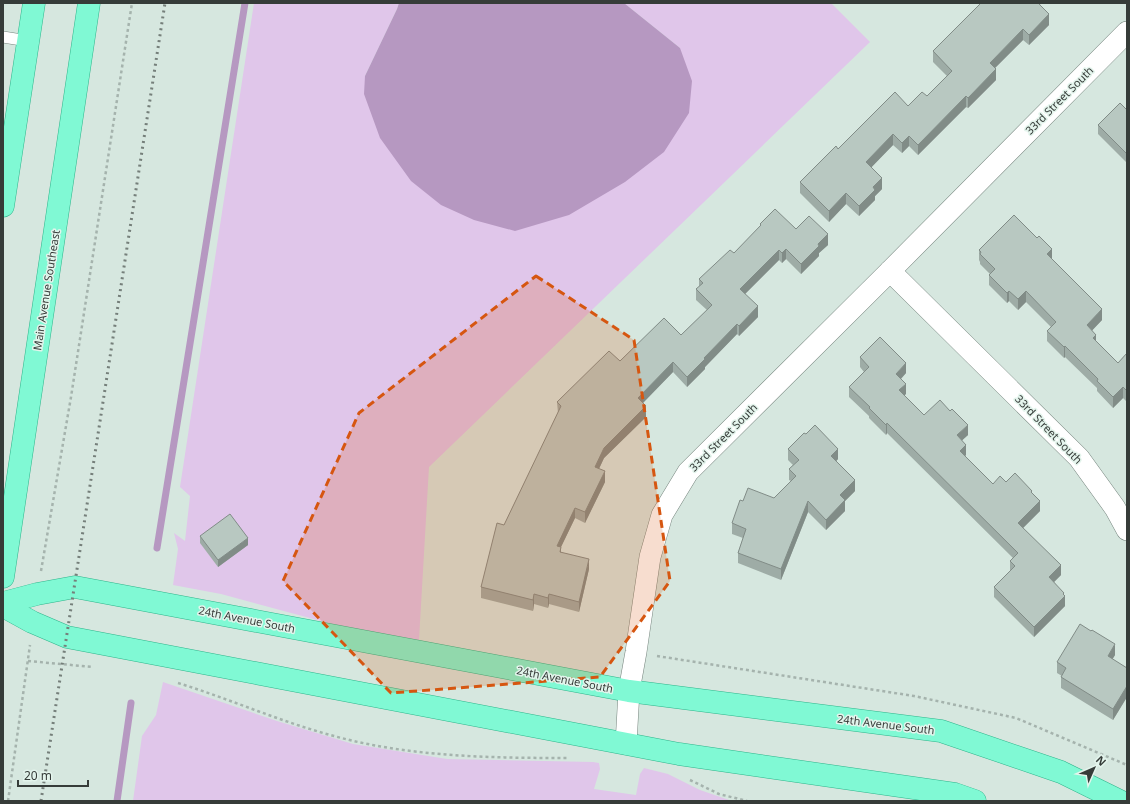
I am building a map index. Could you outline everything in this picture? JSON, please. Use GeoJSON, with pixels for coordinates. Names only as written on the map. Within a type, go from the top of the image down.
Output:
{"type":"FeatureCollection","features":[{"type":"Feature","properties":{"kind":"main road"},"geometry":{"type":"LineString","coordinates":[[3,206],[34,3]]}},
{"type":"Feature","properties":{"kind":"main road","name":"Main Avenue Southeast"},"geometry":{"type":"LineString","coordinates":[[3,577],[89,3]]}},
{"type":"Feature","properties":{"kind":"main road","name":"24th Avenue South"},"geometry":{"type":"LineString","coordinates":[[3,603],[37,594],[75,587],[629,691],[942,731],[1061,772],[1120,801]]}},
{"type":"Feature","properties":{"kind":"main road"},"geometry":{"type":"LineString","coordinates":[[3,606],[32,622],[67,637],[679,754],[955,794],[975,801]]}},
{"type":"Feature","properties":{"kind":"street","name":"33rd Street South"},"geometry":{"type":"LineString","coordinates":[[626,744],[629,691],[650,557],[662,515],[688,472],[1127,32]]}},
{"type":"Feature","properties":{"kind":"street","name":"33rd Street South"},"geometry":{"type":"LineString","coordinates":[[890,271],[1079,458],[1114,508],[1127,530]]}},
{"type":"Feature","properties":{"kind":"lane"},"geometry":{"type":"LineString","coordinates":[[3,37],[28,41]]}},
{"type":"Feature","properties":{"kind":"path"},"geometry":{"type":"LineString","coordinates":[[37,594],[71,397],[132,3]]}},
{"type":"Feature","properties":{"kind":"path"},"geometry":{"type":"LineString","coordinates":[[8,801],[28,661],[32,622]]}},
{"type":"Feature","properties":{"kind":"path"},"geometry":{"type":"LineString","coordinates":[[636,652],[914,696],[1016,718],[1127,765]]}},
{"type":"Feature","properties":{"kind":"path"},"geometry":{"type":"LineString","coordinates":[[28,661],[100,668]]}},
{"type":"Feature","properties":{"kind":"path"},"geometry":{"type":"LineString","coordinates":[[173,682],[333,736],[390,748],[442,754],[506,758],[577,758]]}},
{"type":"Feature","properties":{"kind":"path"},"geometry":{"type":"LineString","coordinates":[[684,777],[719,794],[747,801]]}},
{"type":"Feature","properties":{"kind":"highlighted area"},"geometry":{"type":"Polygon","coordinates":[[[536,276],[634,340],[670,581],[600,677],[391,693],[283,581],[359,413],[536,276]]]}},
{"type":"Feature","properties":{"kind":"shaded area"},"geometry":{"type":"Polygon","coordinates":[[[254,3],[399,3],[365,76],[680,48],[624,3],[831,3],[870,42],[429,467],[419,640],[347,628],[221,594],[173,585],[178,549],[174,533],[185,541],[190,496],[180,487],[254,3]]]}},
{"type":"Feature","properties":{"kind":"shaded area"},"geometry":{"type":"Polygon","coordinates":[[[399,3],[624,3],[680,48],[692,81],[689,113],[664,152],[625,182],[569,215],[515,231],[474,220],[441,205],[411,181],[380,138],[364,94],[365,76],[399,3]]]}},
{"type":"Feature","properties":{"kind":"shaded area"},"geometry":{"type":"Polygon","coordinates":[[[163,682],[277,721],[353,744],[447,759],[599,763],[600,769],[594,789],[636,795],[640,774],[644,768],[668,774],[700,790],[732,801],[133,801],[142,736],[156,715],[163,682]]]}},
{"type":"Feature","properties":{"kind":"building"},"geometry":{"type":"Polygon","coordinates":[[[981,3],[1038,3],[1049,14],[1029,35],[1023,29],[990,63],[996,69],[968,98],[966,96],[918,145],[909,136],[902,143],[893,134],[866,162],[882,178],[873,187],[875,190],[859,206],[846,193],[829,211],[800,182],[836,146],[838,149],[895,92],[908,106],[922,92],[927,96],[952,71],[933,51],[981,3]]]}},
{"type":"Feature","properties":{"kind":"building"},"geometry":{"type":"Polygon","coordinates":[[[1120,103],[1127,110],[1127,154],[1098,125],[1120,103]]]}},
{"type":"Feature","properties":{"kind":"building"},"geometry":{"type":"Polygon","coordinates":[[[775,209],[796,229],[809,216],[828,234],[818,244],[819,246],[801,264],[786,249],[782,253],[779,250],[740,289],[758,306],[739,326],[737,324],[687,377],[673,362],[638,398],[646,406],[604,448],[595,467],[605,471],[585,512],[575,508],[557,546],[561,547],[560,552],[589,559],[579,602],[549,594],[548,598],[534,594],[533,600],[481,587],[497,523],[504,525],[561,406],[557,402],[609,351],[620,361],[664,318],[681,335],[712,305],[696,289],[703,283],[699,279],[730,250],[734,253],[775,209]]]}},
{"type":"Feature","properties":{"kind":"building"},"geometry":{"type":"Polygon","coordinates":[[[1014,215],[1037,238],[1039,236],[1052,249],[1047,254],[1102,309],[1087,325],[1096,335],[1093,338],[1118,363],[1127,353],[1127,391],[1123,387],[1113,397],[1097,381],[1098,379],[1065,346],[1064,347],[1047,331],[1056,322],[1026,291],[1018,299],[1009,291],[1007,293],[989,275],[995,269],[980,254],[981,252],[979,250],[1014,215]]]}},
{"type":"Feature","properties":{"kind":"building"},"geometry":{"type":"Polygon","coordinates":[[[880,337],[906,363],[896,374],[906,384],[899,390],[924,415],[940,400],[950,411],[952,409],[968,425],[957,435],[966,445],[960,451],[993,484],[1000,476],[1006,482],[1015,473],[1040,501],[1018,523],[1061,565],[1049,577],[1065,596],[1034,627],[994,587],[1015,566],[1010,561],[1018,553],[849,387],[869,367],[860,357],[880,337]]]}},
{"type":"Feature","properties":{"kind":"building"},"geometry":{"type":"Polygon","coordinates":[[[815,425],[838,449],[831,456],[855,480],[840,495],[845,500],[826,520],[808,501],[781,569],[738,553],[746,529],[732,523],[740,500],[743,501],[748,488],[774,498],[796,476],[789,469],[799,460],[788,449],[804,433],[806,434],[815,425]]]}},
{"type":"Feature","properties":{"kind":"building"},"geometry":{"type":"Polygon","coordinates":[[[230,514],[248,538],[218,560],[200,536],[230,514]]]}},
{"type":"Feature","properties":{"kind":"building"},"geometry":{"type":"Polygon","coordinates":[[[1080,624],[1115,644],[1108,656],[1127,668],[1127,686],[1113,709],[1061,677],[1066,668],[1057,662],[1080,624]]]}},
{"type":"Feature","properties":{"kind":"waterway"},"geometry":{"type":"LineString","coordinates":[[157,548],[245,3]]}},
{"type":"Feature","properties":{"kind":"waterway"},"geometry":{"type":"LineString","coordinates":[[117,801],[131,703]]}},
{"type":"Feature","properties":{"kind":"railway"},"geometry":{"type":"LineString","coordinates":[[41,801],[165,3]]}}]}
